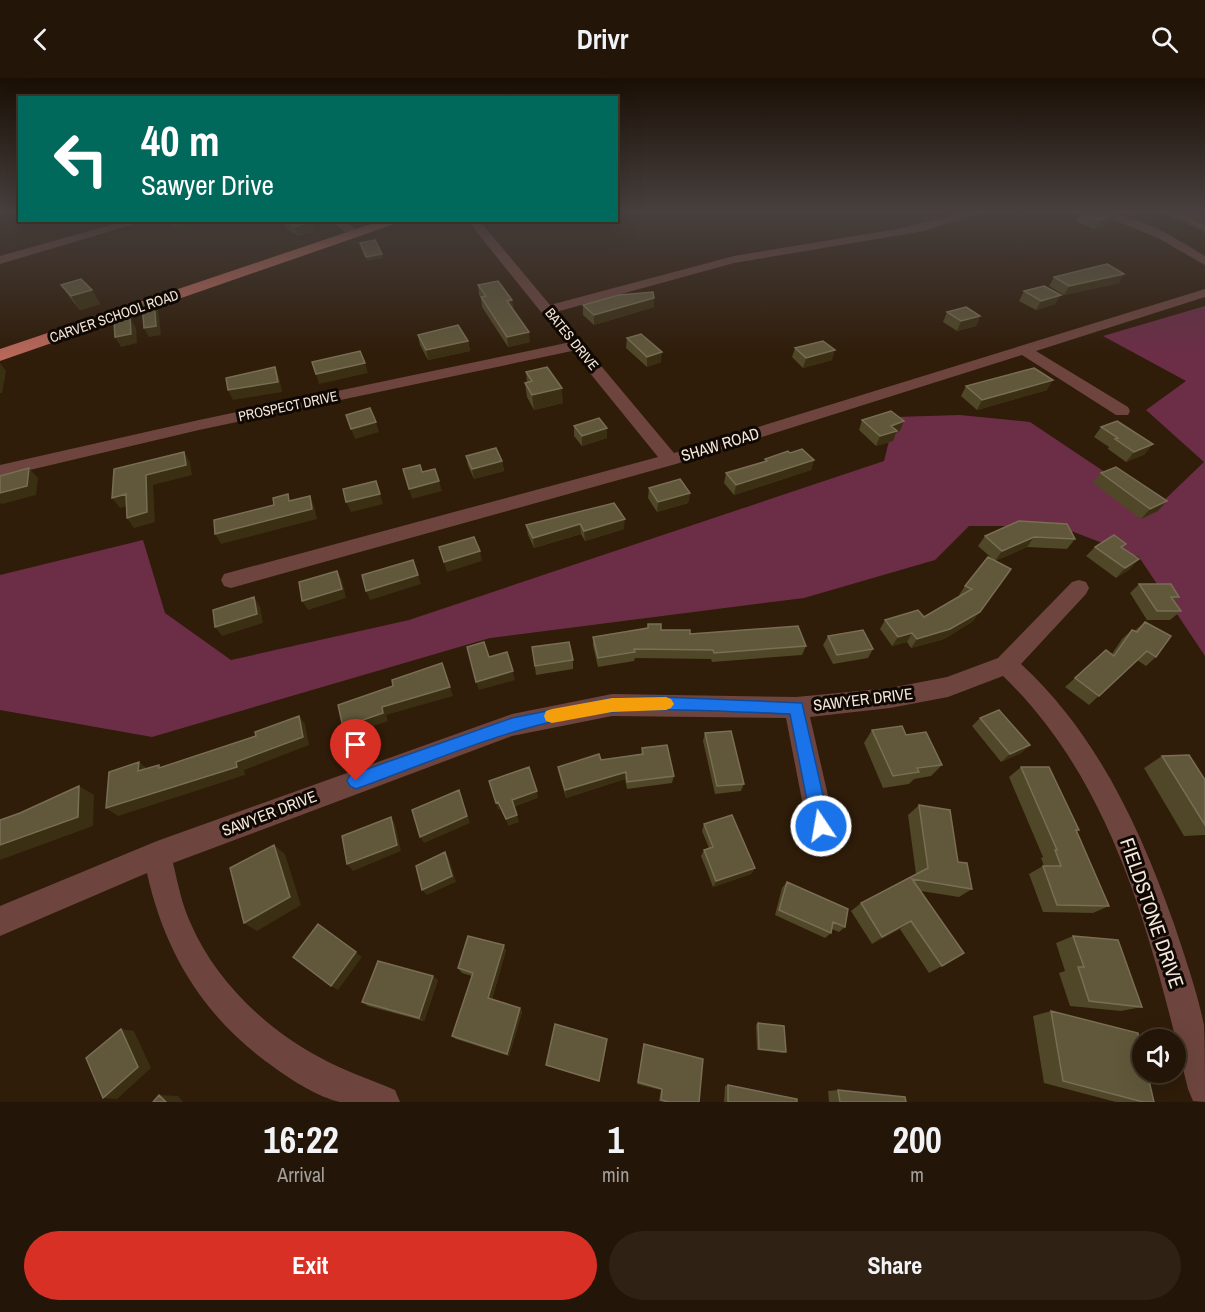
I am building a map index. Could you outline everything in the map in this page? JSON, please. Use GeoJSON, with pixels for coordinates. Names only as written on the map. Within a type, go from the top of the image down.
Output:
{"type":"FeatureCollection","features":[{"type":"Feature","properties":{"kind":"main road","name":"CARVER SCHOOL ROAD"},"geometry":{"type":"LineString","coordinates":[[0,355],[281,260]]}},
{"type":"Feature","properties":{"kind":"street","name":"BATES DRIVE"},"geometry":{"type":"LineString","coordinates":[[506,260],[670,460]]}},
{"type":"Feature","properties":{"kind":"street"},"geometry":{"type":"LineString","coordinates":[[548,310],[738,260]]}},
{"type":"Feature","properties":{"kind":"street","name":"SHAW ROAD"},"geometry":{"type":"LineString","coordinates":[[231,580],[670,460],[1205,293]]}},
{"type":"Feature","properties":{"kind":"street","name":"PROSPECT DRIVE"},"geometry":{"type":"LineString","coordinates":[[0,471],[199,425],[577,345]]}},
{"type":"Feature","properties":{"kind":"street"},"geometry":{"type":"LineString","coordinates":[[1023,349],[1122,411]]}},
{"type":"Feature","properties":{"kind":"street","name":"SAWYER DRIVE"},"geometry":{"type":"LineString","coordinates":[[0,921],[157,855],[512,725],[612,705],[662,704],[796,708],[890,698],[948,687],[1006,665],[1079,588]]}},
{"type":"Feature","properties":{"kind":"street","name":"FIELDSTONE DRIVE"},"geometry":{"type":"LineString","coordinates":[[1006,665],[1039,697],[1084,757],[1132,848],[1157,921],[1205,1089]]}},
{"type":"Feature","properties":{"kind":"street"},"geometry":{"type":"LineString","coordinates":[[796,708],[821,826]]}},
{"type":"Feature","properties":{"kind":"street"},"geometry":{"type":"LineString","coordinates":[[157,855],[170,910],[188,953],[210,986],[252,1030],[295,1062],[383,1102]]}},
{"type":"Feature","properties":{"kind":"shaded area"},"geometry":{"type":"Polygon","coordinates":[[[1205,306],[1205,656],[1139,557],[1058,526],[969,526],[935,560],[804,598],[490,638],[152,737],[0,710],[0,575],[143,540],[165,613],[231,660],[409,620],[884,461],[895,417],[960,415],[1030,422],[1157,507],[1204,462],[1146,410],[1186,381],[1103,336],[1205,306]]]}},
{"type":"Feature","properties":{"kind":"building"},"geometry":{"type":"Polygon","coordinates":[[[1107,264],[1124,274],[1069,286],[1054,277],[1107,264]]]}},
{"type":"Feature","properties":{"kind":"building"},"geometry":{"type":"Polygon","coordinates":[[[81,279],[92,290],[71,296],[61,285],[81,279]]]}},
{"type":"Feature","properties":{"kind":"building"},"geometry":{"type":"Polygon","coordinates":[[[498,281],[512,300],[507,301],[529,332],[507,337],[481,297],[486,296],[478,285],[498,281]]]}},
{"type":"Feature","properties":{"kind":"building"},"geometry":{"type":"Polygon","coordinates":[[[1044,286],[1061,295],[1041,301],[1024,291],[1044,286]]]}},
{"type":"Feature","properties":{"kind":"building"},"geometry":{"type":"Polygon","coordinates":[[[653,292],[654,298],[594,315],[583,305],[619,295],[653,292]]]}},
{"type":"Feature","properties":{"kind":"building"},"geometry":{"type":"Polygon","coordinates":[[[154,300],[156,326],[144,328],[142,304],[154,300]]]}},
{"type":"Feature","properties":{"kind":"building"},"geometry":{"type":"Polygon","coordinates":[[[966,307],[980,316],[961,321],[947,312],[966,307]]]}},
{"type":"Feature","properties":{"kind":"building"},"geometry":{"type":"Polygon","coordinates":[[[130,318],[131,334],[115,337],[114,322],[130,318]]]}},
{"type":"Feature","properties":{"kind":"building"},"geometry":{"type":"Polygon","coordinates":[[[458,325],[468,341],[426,350],[418,335],[458,325]]]}},
{"type":"Feature","properties":{"kind":"building"},"geometry":{"type":"Polygon","coordinates":[[[641,334],[662,352],[647,357],[627,338],[641,334]]]}},
{"type":"Feature","properties":{"kind":"building"},"geometry":{"type":"Polygon","coordinates":[[[823,341],[835,350],[806,358],[795,348],[823,341]]]}},
{"type":"Feature","properties":{"kind":"building"},"geometry":{"type":"Polygon","coordinates":[[[360,351],[365,363],[316,374],[312,362],[360,351]]]}},
{"type":"Feature","properties":{"kind":"building"},"geometry":{"type":"Polygon","coordinates":[[[275,367],[278,382],[228,390],[226,378],[275,367]]]}},
{"type":"Feature","properties":{"kind":"building"},"geometry":{"type":"Polygon","coordinates":[[[547,367],[562,388],[532,395],[525,383],[532,381],[526,372],[547,367]]]}},
{"type":"Feature","properties":{"kind":"building"},"geometry":{"type":"Polygon","coordinates":[[[1034,368],[1053,380],[982,400],[966,386],[1034,368]]]}},
{"type":"Feature","properties":{"kind":"building"},"geometry":{"type":"Polygon","coordinates":[[[370,408],[376,422],[351,429],[346,415],[370,408]]]}},
{"type":"Feature","properties":{"kind":"building"},"geometry":{"type":"Polygon","coordinates":[[[891,411],[904,421],[891,426],[897,431],[880,436],[862,420],[891,411]]]}},
{"type":"Feature","properties":{"kind":"building"},"geometry":{"type":"Polygon","coordinates":[[[599,418],[607,428],[582,436],[574,426],[599,418]]]}},
{"type":"Feature","properties":{"kind":"building"},"geometry":{"type":"Polygon","coordinates":[[[1117,421],[1153,444],[1134,452],[1101,427],[1117,421]]]}},
{"type":"Feature","properties":{"kind":"building"},"geometry":{"type":"Polygon","coordinates":[[[496,448],[502,461],[472,469],[466,456],[496,448]]]}},
{"type":"Feature","properties":{"kind":"building"},"geometry":{"type":"Polygon","coordinates":[[[802,449],[814,460],[736,485],[726,473],[767,461],[765,459],[788,451],[790,453],[802,449]]]}},
{"type":"Feature","properties":{"kind":"building"},"geometry":{"type":"Polygon","coordinates":[[[184,452],[186,465],[146,475],[147,512],[127,518],[126,494],[112,498],[114,469],[184,452]]]}},
{"type":"Feature","properties":{"kind":"building"},"geometry":{"type":"Polygon","coordinates":[[[420,465],[422,472],[435,469],[439,481],[409,489],[403,469],[420,465]]]}},
{"type":"Feature","properties":{"kind":"building"},"geometry":{"type":"Polygon","coordinates":[[[1116,467],[1167,501],[1150,509],[1101,473],[1116,467]]]}},
{"type":"Feature","properties":{"kind":"building"},"geometry":{"type":"Polygon","coordinates":[[[29,468],[27,486],[0,493],[0,476],[29,468]]]}},
{"type":"Feature","properties":{"kind":"building"},"geometry":{"type":"Polygon","coordinates":[[[680,479],[690,493],[658,502],[649,488],[680,479]]]}},
{"type":"Feature","properties":{"kind":"building"},"geometry":{"type":"Polygon","coordinates":[[[376,481],[380,494],[346,502],[343,489],[376,481]]]}},
{"type":"Feature","properties":{"kind":"building"},"geometry":{"type":"Polygon","coordinates":[[[288,494],[289,501],[310,496],[312,509],[215,534],[214,520],[274,505],[273,498],[288,494]]]}},
{"type":"Feature","properties":{"kind":"building"},"geometry":{"type":"Polygon","coordinates":[[[614,503],[625,519],[584,531],[580,524],[533,538],[526,525],[614,503]]]}},
{"type":"Feature","properties":{"kind":"building"},"geometry":{"type":"Polygon","coordinates":[[[1019,521],[1067,524],[1075,539],[1034,537],[1002,551],[985,536],[1019,521]]]}},
{"type":"Feature","properties":{"kind":"building"},"geometry":{"type":"Polygon","coordinates":[[[1114,535],[1126,544],[1121,547],[1139,559],[1125,568],[1095,547],[1114,535]]]}},
{"type":"Feature","properties":{"kind":"building"},"geometry":{"type":"Polygon","coordinates":[[[474,537],[480,551],[444,562],[439,547],[474,537]]]}},
{"type":"Feature","properties":{"kind":"building"},"geometry":{"type":"Polygon","coordinates":[[[988,557],[1011,569],[980,612],[950,629],[917,639],[912,633],[898,637],[885,620],[918,610],[924,617],[972,589],[965,586],[988,557]]]}},
{"type":"Feature","properties":{"kind":"building"},"geometry":{"type":"Polygon","coordinates":[[[413,560],[418,575],[366,591],[362,575],[413,560]]]}},
{"type":"Feature","properties":{"kind":"building"},"geometry":{"type":"Polygon","coordinates":[[[337,571],[342,589],[302,601],[299,582],[337,571]]]}},
{"type":"Feature","properties":{"kind":"building"},"geometry":{"type":"Polygon","coordinates":[[[1139,584],[1171,584],[1179,597],[1171,597],[1181,611],[1157,611],[1139,584]]]}},
{"type":"Feature","properties":{"kind":"building"},"geometry":{"type":"Polygon","coordinates":[[[254,597],[257,614],[215,627],[213,610],[254,597]]]}},
{"type":"Feature","properties":{"kind":"building"},"geometry":{"type":"Polygon","coordinates":[[[1145,622],[1171,636],[1156,657],[1147,651],[1099,696],[1075,678],[1106,650],[1114,656],[1132,630],[1137,632],[1145,622]]]}},
{"type":"Feature","properties":{"kind":"building"},"geometry":{"type":"Polygon","coordinates":[[[648,624],[661,624],[661,630],[690,630],[690,634],[798,626],[806,646],[714,653],[713,650],[634,649],[635,652],[598,658],[593,637],[648,628],[648,624]]]}},
{"type":"Feature","properties":{"kind":"building"},"geometry":{"type":"Polygon","coordinates":[[[863,630],[873,649],[837,655],[828,636],[863,630]]]}},
{"type":"Feature","properties":{"kind":"building"},"geometry":{"type":"Polygon","coordinates":[[[484,642],[489,657],[507,652],[513,671],[476,682],[467,647],[484,642]]]}},
{"type":"Feature","properties":{"kind":"building"},"geometry":{"type":"Polygon","coordinates":[[[569,642],[573,660],[535,666],[532,647],[569,642]]]}},
{"type":"Feature","properties":{"kind":"building"},"geometry":{"type":"Polygon","coordinates":[[[442,663],[450,687],[382,707],[383,713],[343,727],[338,705],[393,686],[392,680],[442,663]]]}},
{"type":"Feature","properties":{"kind":"building"},"geometry":{"type":"Polygon","coordinates":[[[999,710],[1030,745],[1010,754],[980,718],[999,710]]]}},
{"type":"Feature","properties":{"kind":"building"},"geometry":{"type":"Polygon","coordinates":[[[299,716],[303,737],[236,762],[237,767],[106,808],[109,772],[139,762],[138,771],[159,765],[159,768],[256,736],[255,732],[299,716]]]}},
{"type":"Feature","properties":{"kind":"building"},"geometry":{"type":"Polygon","coordinates":[[[902,726],[906,735],[926,732],[942,765],[917,768],[919,772],[893,776],[872,730],[902,726]]]}},
{"type":"Feature","properties":{"kind":"building"},"geometry":{"type":"Polygon","coordinates":[[[731,731],[744,784],[717,786],[705,733],[731,731]]]}},
{"type":"Feature","properties":{"kind":"building"},"geometry":{"type":"Polygon","coordinates":[[[667,745],[674,776],[627,782],[626,772],[565,790],[558,767],[599,754],[601,760],[643,754],[642,748],[667,745]]]}},
{"type":"Feature","properties":{"kind":"building"},"geometry":{"type":"Polygon","coordinates":[[[1189,755],[1205,780],[1205,825],[1162,756],[1189,755]]]}},
{"type":"Feature","properties":{"kind":"building"},"geometry":{"type":"Polygon","coordinates":[[[529,767],[537,791],[512,800],[517,815],[506,819],[498,802],[496,803],[489,781],[529,767]]]}},
{"type":"Feature","properties":{"kind":"building"},"geometry":{"type":"Polygon","coordinates":[[[1021,767],[1049,767],[1079,830],[1076,830],[1109,906],[1057,905],[1043,866],[1061,866],[1055,850],[1057,850],[1021,767]]]}},
{"type":"Feature","properties":{"kind":"building"},"geometry":{"type":"Polygon","coordinates":[[[79,786],[78,817],[0,845],[0,820],[79,786]]]}},
{"type":"Feature","properties":{"kind":"building"},"geometry":{"type":"Polygon","coordinates":[[[459,790],[467,816],[420,837],[412,810],[459,790]]]}},
{"type":"Feature","properties":{"kind":"building"},"geometry":{"type":"Polygon","coordinates":[[[919,805],[950,810],[958,862],[967,863],[972,889],[912,879],[964,953],[942,966],[911,921],[882,937],[861,903],[928,868],[919,805]]]}},
{"type":"Feature","properties":{"kind":"building"},"geometry":{"type":"Polygon","coordinates":[[[732,815],[755,868],[716,881],[704,850],[713,847],[704,824],[732,815]]]}},
{"type":"Feature","properties":{"kind":"building"},"geometry":{"type":"Polygon","coordinates":[[[391,817],[397,845],[347,864],[342,836],[391,817]]]}},
{"type":"Feature","properties":{"kind":"building"},"geometry":{"type":"Polygon","coordinates":[[[274,845],[290,897],[244,923],[230,868],[274,845]]]}},
{"type":"Feature","properties":{"kind":"building"},"geometry":{"type":"Polygon","coordinates":[[[445,852],[452,876],[422,890],[416,866],[445,852]]]}},
{"type":"Feature","properties":{"kind":"building"},"geometry":{"type":"Polygon","coordinates":[[[787,882],[848,909],[845,927],[833,922],[831,933],[779,910],[787,882]]]}},
{"type":"Feature","properties":{"kind":"building"},"geometry":{"type":"Polygon","coordinates":[[[318,924],[356,952],[331,986],[293,957],[318,924]]]}},
{"type":"Feature","properties":{"kind":"building"},"geometry":{"type":"Polygon","coordinates":[[[468,936],[504,945],[488,998],[520,1008],[507,1054],[452,1036],[473,973],[458,968],[468,936]]]}},
{"type":"Feature","properties":{"kind":"building"},"geometry":{"type":"Polygon","coordinates":[[[1073,936],[1118,940],[1142,1007],[1089,1001],[1078,967],[1084,967],[1073,936]]]}},
{"type":"Feature","properties":{"kind":"building"},"geometry":{"type":"Polygon","coordinates":[[[378,961],[433,976],[419,1018],[362,1002],[378,961]]]}},
{"type":"Feature","properties":{"kind":"building"},"geometry":{"type":"Polygon","coordinates":[[[1051,1011],[1132,1031],[1132,1083],[1150,1083],[1154,1102],[1143,1102],[1063,1081],[1051,1011]]]}},
{"type":"Feature","properties":{"kind":"building"},"geometry":{"type":"Polygon","coordinates":[[[758,1023],[784,1026],[786,1052],[759,1049],[758,1023]]]}},
{"type":"Feature","properties":{"kind":"building"},"geometry":{"type":"Polygon","coordinates":[[[555,1024],[607,1039],[599,1081],[546,1065],[555,1024]]]}},
{"type":"Feature","properties":{"kind":"building"},"geometry":{"type":"Polygon","coordinates":[[[121,1029],[138,1067],[103,1098],[86,1058],[121,1029]]]}},
{"type":"Feature","properties":{"kind":"building"},"geometry":{"type":"Polygon","coordinates":[[[644,1044],[703,1059],[699,1102],[661,1100],[662,1089],[638,1082],[644,1044]]]}},
{"type":"Feature","properties":{"kind":"building"},"geometry":{"type":"Polygon","coordinates":[[[728,1085],[797,1099],[797,1102],[728,1102],[728,1085]]]}},
{"type":"Feature","properties":{"kind":"building"},"geometry":{"type":"Polygon","coordinates":[[[838,1090],[905,1097],[906,1102],[840,1102],[838,1090]]]}},
{"type":"Feature","properties":{"kind":"building"},"geometry":{"type":"Polygon","coordinates":[[[159,1095],[166,1102],[153,1102],[159,1095]]]}},
{"type":"Feature","properties":{"kind":"slow traffic"},"geometry":{"type":"LineString","coordinates":[[552,716],[612,705],[666,704]]}},
{"type":"Feature","properties":{"kind":"route"},"geometry":{"type":"LineString","coordinates":[[356,781],[512,725],[612,705],[662,704],[796,708],[821,826]]}}]}
